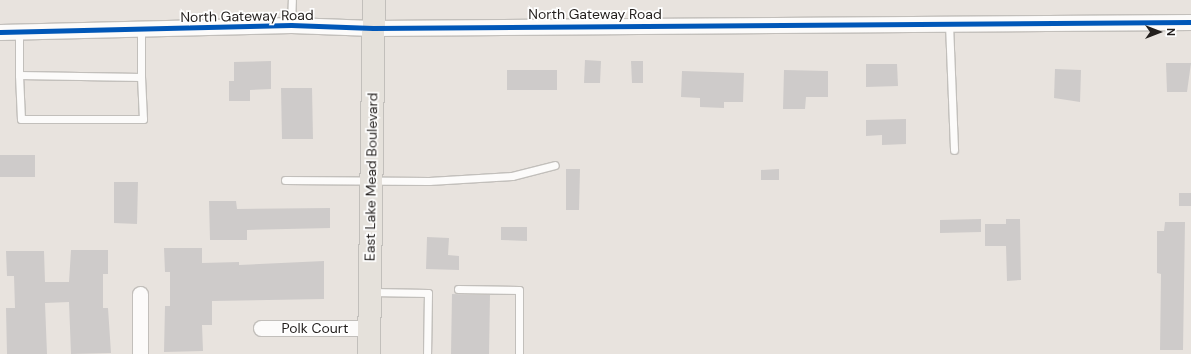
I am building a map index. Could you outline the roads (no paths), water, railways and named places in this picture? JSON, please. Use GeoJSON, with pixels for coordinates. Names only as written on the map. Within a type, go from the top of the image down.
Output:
{"type":"FeatureCollection","features":[{"type":"Feature","properties":{"kind":"main road","name":"East Lake Mead Boulevard"},"geometry":{"type":"LineString","coordinates":[[369,354],[374,0]]}},
{"type":"Feature","properties":{"kind":"street","name":"North Gateway Road"},"geometry":{"type":"LineString","coordinates":[[0,32],[141,31],[292,25],[373,28],[1191,22]]}},
{"type":"Feature","properties":{"kind":"street"},"geometry":{"type":"LineString","coordinates":[[140,294],[140,354]]}},
{"type":"Feature","properties":{"kind":"street","name":"Polk Court"},"geometry":{"type":"LineString","coordinates":[[261,328],[369,328]]}},
{"type":"Feature","properties":{"kind":"lane"},"geometry":{"type":"LineString","coordinates":[[292,0],[292,25]]}},
{"type":"Feature","properties":{"kind":"lane"},"geometry":{"type":"LineString","coordinates":[[949,24],[954,150]]}},
{"type":"Feature","properties":{"kind":"lane"},"geometry":{"type":"LineString","coordinates":[[19,32],[21,119],[143,119],[141,31]]}},
{"type":"Feature","properties":{"kind":"lane"},"geometry":{"type":"LineString","coordinates":[[19,75],[141,76]]}},
{"type":"Feature","properties":{"kind":"lane"},"geometry":{"type":"LineString","coordinates":[[284,180],[371,182],[512,176],[555,165]]}},
{"type":"Feature","properties":{"kind":"lane"},"geometry":{"type":"LineString","coordinates":[[458,289],[519,290],[519,354]]}},
{"type":"Feature","properties":{"kind":"lane"},"geometry":{"type":"LineString","coordinates":[[370,292],[428,293],[428,354]]}}]}
